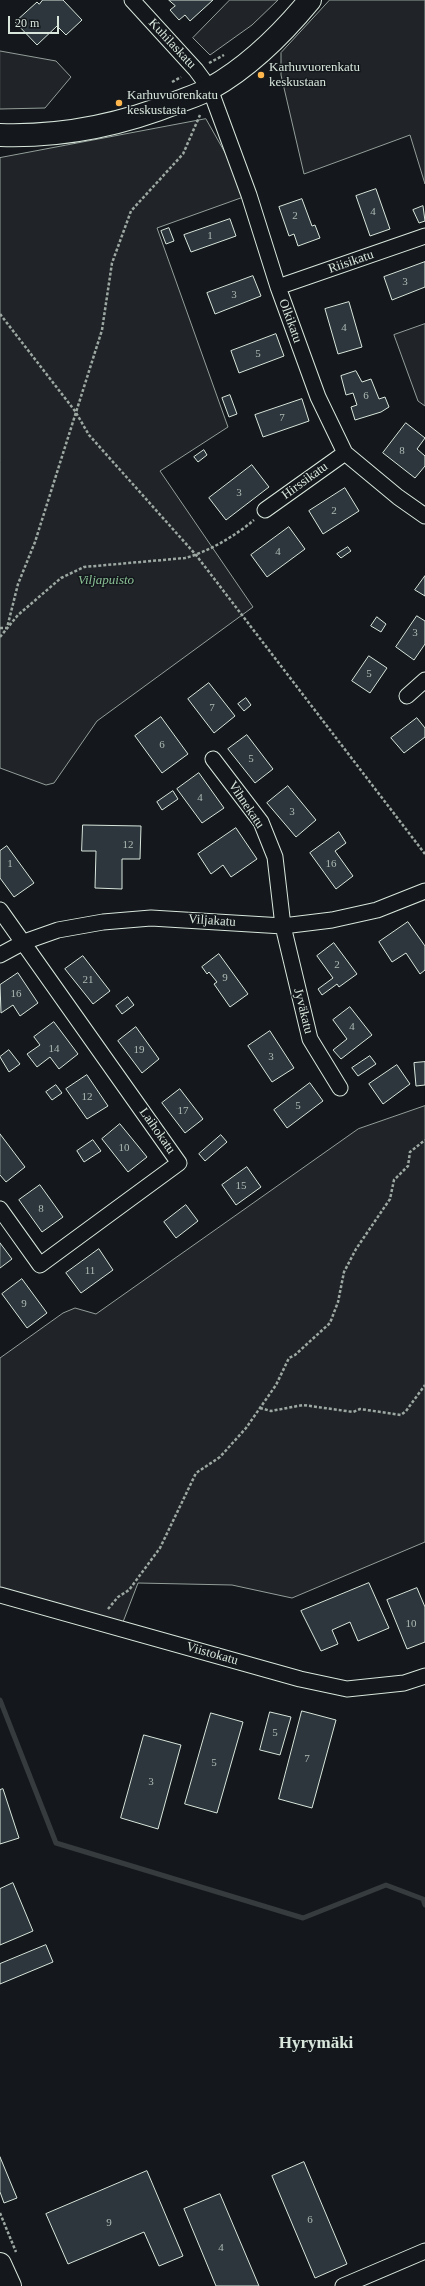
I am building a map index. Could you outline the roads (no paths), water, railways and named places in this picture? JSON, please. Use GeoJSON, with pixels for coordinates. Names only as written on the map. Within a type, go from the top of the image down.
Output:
{"type":"FeatureCollection","features":[{"type":"Feature","properties":{"kind":"street","name":"Kuhilaskatu"},"geometry":{"type":"LineString","coordinates":[[132,0],[196,70],[210,89]]}},
{"type":"Feature","properties":{"kind":"street"},"geometry":{"type":"LineString","coordinates":[[0,136],[36,136],[91,128],[149,113],[210,89],[245,65],[287,29],[310,0]]}},
{"type":"Feature","properties":{"kind":"street","name":"Olkikatu"},"geometry":{"type":"LineString","coordinates":[[210,89],[249,195],[278,287],[318,397],[345,453],[392,492],[425,516]]}},
{"type":"Feature","properties":{"kind":"street","name":"Riisikatu"},"geometry":{"type":"LineString","coordinates":[[278,287],[425,236]]}},
{"type":"Feature","properties":{"kind":"street","name":"Hirssikatu"},"geometry":{"type":"LineString","coordinates":[[265,510],[345,453]]}},
{"type":"Feature","properties":{"kind":"street"},"geometry":{"type":"LineString","coordinates":[[407,696],[425,680]]}},
{"type":"Feature","properties":{"kind":"street","name":"Vihnekatu"},"geometry":{"type":"LineString","coordinates":[[214,759],[261,822],[275,857],[283,926]]}},
{"type":"Feature","properties":{"kind":"street","name":"Viljakatu"},"geometry":{"type":"LineString","coordinates":[[0,955],[24,942],[58,930],[103,922],[151,918],[283,926],[332,920],[377,910],[425,891]]}},
{"type":"Feature","properties":{"kind":"street"},"geometry":{"type":"LineString","coordinates":[[0,910],[24,942]]}},
{"type":"Feature","properties":{"kind":"street","name":"Jyväkatu"},"geometry":{"type":"LineString","coordinates":[[283,926],[310,1039],[340,1088]]}},
{"type":"Feature","properties":{"kind":"street","name":"Laihokatu"},"geometry":{"type":"LineString","coordinates":[[0,1209],[40,1265],[179,1163],[24,942]]}},
{"type":"Feature","properties":{"kind":"street","name":"Viistokatu"},"geometry":{"type":"LineString","coordinates":[[0,1595],[300,1679],[347,1689],[404,1683],[425,1676]]}},
{"type":"Feature","properties":{"kind":"street"},"geometry":{"type":"LineString","coordinates":[[343,2286],[425,2251]]}},
{"type":"Feature","properties":{"kind":"street"},"geometry":{"type":"LineString","coordinates":[[0,2264],[10,2286]]}},
{"type":"Feature","properties":{"kind":"waterway"},"geometry":{"type":"LineString","coordinates":[[0,1700],[56,1843],[303,1918],[386,1885],[423,1899],[425,1905]]}},
{"type":"Feature","properties":{"kind":"place","name":"Karhuvuorenkatu keskustaan"},"geometry":{"type":"Point","coordinates":[261,75]}},
{"type":"Feature","properties":{"kind":"place","name":"Karhuvuorenkatu keskustasta"},"geometry":{"type":"Point","coordinates":[119,103]}},
{"type":"Feature","properties":{"kind":"district","name":"Hyrymäki"},"geometry":{"type":"Point","coordinates":[316,2044]}},
{"type":"Feature","properties":{"kind":"park label","name":"Viljapuisto"},"geometry":{"type":"Point","coordinates":[106,581]}}]}
